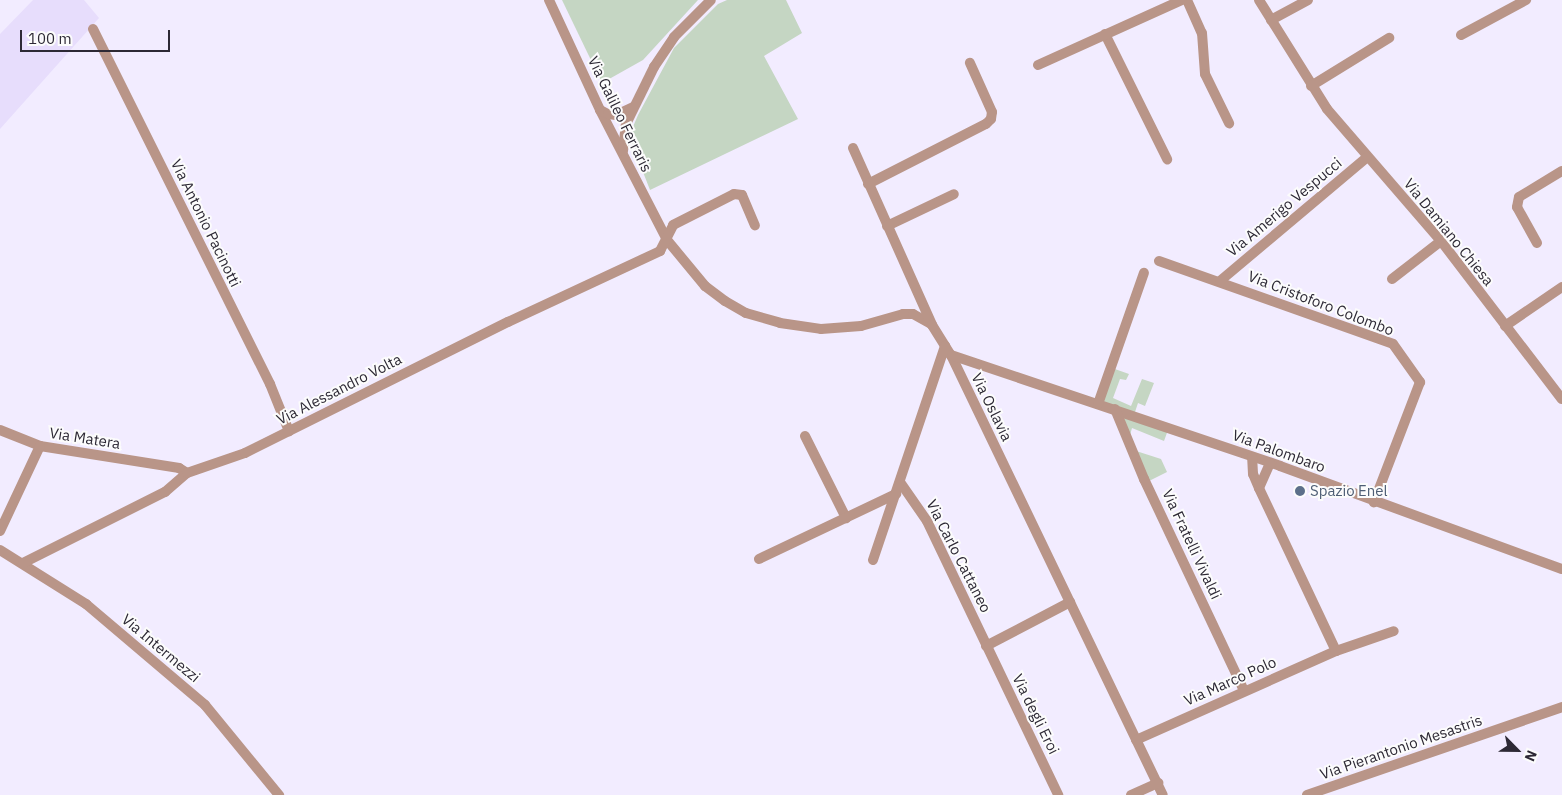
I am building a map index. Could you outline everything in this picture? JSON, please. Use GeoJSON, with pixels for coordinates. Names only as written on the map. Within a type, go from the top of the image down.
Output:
{"type":"FeatureCollection","features":[{"type":"Feature","properties":{"kind":"street","name":"Via Galileo Ferraris"},"geometry":{"type":"LineString","coordinates":[[550,0],[600,110],[667,240]]}},
{"type":"Feature","properties":{"kind":"street"},"geometry":{"type":"LineString","coordinates":[[623,155],[626,124],[654,67],[674,37],[711,0]]}},
{"type":"Feature","properties":{"kind":"street"},"geometry":{"type":"LineString","coordinates":[[1038,64],[1182,0]]}},
{"type":"Feature","properties":{"kind":"street"},"geometry":{"type":"LineString","coordinates":[[1187,0],[1202,33],[1205,74],[1229,123]]}},
{"type":"Feature","properties":{"kind":"street","name":"Via Damiano Chiesa"},"geometry":{"type":"LineString","coordinates":[[1259,0],[1326,109],[1441,241],[1505,326],[1562,397]]}},
{"type":"Feature","properties":{"kind":"street"},"geometry":{"type":"LineString","coordinates":[[1271,20],[1308,0]]}},
{"type":"Feature","properties":{"kind":"street"},"geometry":{"type":"LineString","coordinates":[[1461,35],[1526,0]]}},
{"type":"Feature","properties":{"kind":"street","name":"Via Antonio Pacinotti"},"geometry":{"type":"LineString","coordinates":[[93,29],[270,384],[289,431]]}},
{"type":"Feature","properties":{"kind":"street"},"geometry":{"type":"LineString","coordinates":[[1105,34],[1167,159]]}},
{"type":"Feature","properties":{"kind":"street"},"geometry":{"type":"LineString","coordinates":[[1311,86],[1389,38]]}},
{"type":"Feature","properties":{"kind":"street"},"geometry":{"type":"LineString","coordinates":[[868,184],[986,124],[991,118],[992,112],[970,62]]}},
{"type":"Feature","properties":{"kind":"street"},"geometry":{"type":"LineString","coordinates":[[600,110],[616,115],[633,107]]}},
{"type":"Feature","properties":{"kind":"street"},"geometry":{"type":"LineString","coordinates":[[609,126],[616,115]]}},
{"type":"Feature","properties":{"kind":"street"},"geometry":{"type":"LineString","coordinates":[[609,126],[626,124]]}},
{"type":"Feature","properties":{"kind":"street","name":"Via Oslavia"},"geometry":{"type":"LineString","coordinates":[[853,148],[932,325],[951,355],[1164,795]]}},
{"type":"Feature","properties":{"kind":"street","name":"Via Amerigo Vespucci"},"geometry":{"type":"LineString","coordinates":[[1220,281],[1367,157]]}},
{"type":"Feature","properties":{"kind":"street"},"geometry":{"type":"LineString","coordinates":[[1537,243],[1517,207],[1519,198],[1562,171]]}},
{"type":"Feature","properties":{"kind":"street","name":"Via Alessandro Volta"},"geometry":{"type":"LineString","coordinates":[[23,563],[165,492],[187,473],[245,453],[508,322],[660,251],[673,225],[734,194],[742,195],[755,224]]}},
{"type":"Feature","properties":{"kind":"street"},"geometry":{"type":"LineString","coordinates":[[888,226],[954,194]]}},
{"type":"Feature","properties":{"kind":"street"},"geometry":{"type":"LineString","coordinates":[[667,240],[705,286],[725,302],[746,313],[780,323],[821,329],[861,326],[903,314],[919,316],[932,325]]}},
{"type":"Feature","properties":{"kind":"street"},"geometry":{"type":"LineString","coordinates":[[1392,279],[1441,241]]}},
{"type":"Feature","properties":{"kind":"street","name":"Via Cristoforo Colombo"},"geometry":{"type":"LineString","coordinates":[[1159,261],[1220,281],[1393,344],[1420,382],[1374,502]]}},
{"type":"Feature","properties":{"kind":"street"},"geometry":{"type":"LineString","coordinates":[[1098,404],[1144,273]]}},
{"type":"Feature","properties":{"kind":"street"},"geometry":{"type":"LineString","coordinates":[[1505,326],[1562,287]]}},
{"type":"Feature","properties":{"kind":"street"},"geometry":{"type":"LineString","coordinates":[[873,560],[945,346]]}},
{"type":"Feature","properties":{"kind":"street","name":"Via Palombaro"},"geometry":{"type":"LineString","coordinates":[[951,355],[1270,463],[1562,569]]}},
{"type":"Feature","properties":{"kind":"street","name":"Via Fratelli Vivaldi"},"geometry":{"type":"LineString","coordinates":[[1115,409],[1144,479],[1244,691]]}},
{"type":"Feature","properties":{"kind":"street"},"geometry":{"type":"LineString","coordinates":[[0,430],[40,446]]}},
{"type":"Feature","properties":{"kind":"street"},"geometry":{"type":"LineString","coordinates":[[805,436],[846,518]]}},
{"type":"Feature","properties":{"kind":"street","name":"Via Matera"},"geometry":{"type":"LineString","coordinates":[[0,531],[40,446],[179,468],[187,473]]}},
{"type":"Feature","properties":{"kind":"street"},"geometry":{"type":"LineString","coordinates":[[1252,457],[1253,474],[1259,488],[1336,651]]}},
{"type":"Feature","properties":{"kind":"street"},"geometry":{"type":"LineString","coordinates":[[1259,488],[1270,463]]}},
{"type":"Feature","properties":{"kind":"street","name":"Via Carlo Cattaneo"},"geometry":{"type":"LineString","coordinates":[[900,482],[927,521],[986,646]]}},
{"type":"Feature","properties":{"kind":"street"},"geometry":{"type":"LineString","coordinates":[[759,558],[896,494]]}},
{"type":"Feature","properties":{"kind":"street","name":"Via Intermezzi"},"geometry":{"type":"LineString","coordinates":[[0,550],[86,604],[205,705],[279,795]]}},
{"type":"Feature","properties":{"kind":"street"},"geometry":{"type":"LineString","coordinates":[[986,646],[1070,602]]}},
{"type":"Feature","properties":{"kind":"street","name":"Via Marco Polo"},"geometry":{"type":"LineString","coordinates":[[1136,740],[1336,651],[1394,631]]}},
{"type":"Feature","properties":{"kind":"street","name":"Via degli Eroi"},"geometry":{"type":"LineString","coordinates":[[986,646],[1058,795]]}},
{"type":"Feature","properties":{"kind":"street","name":"Via Pierantonio Mesastris"},"geometry":{"type":"LineString","coordinates":[[1307,795],[1562,707]]}},
{"type":"Feature","properties":{"kind":"street"},"geometry":{"type":"LineString","coordinates":[[1131,795],[1158,783]]}},
{"type":"Feature","properties":{"kind":"shaded area"},"geometry":{"type":"Polygon","coordinates":[[[33,0],[84,0],[99,18],[0,129],[0,34],[33,0]]]}},
{"type":"Feature","properties":{"kind":"green space"},"geometry":{"type":"Polygon","coordinates":[[[562,0],[698,0],[643,60],[602,83],[562,0]]]}},
{"type":"Feature","properties":{"kind":"green space"},"geometry":{"type":"Polygon","coordinates":[[[727,0],[786,0],[802,33],[764,56],[798,119],[650,190],[629,136],[638,115],[674,48],[718,4],[727,0]]]}},
{"type":"Feature","properties":{"kind":"green space"},"geometry":{"type":"Polygon","coordinates":[[[1112,368],[1129,374],[1126,380],[1120,379],[1113,398],[1131,406],[1142,379],[1154,383],[1145,406],[1138,403],[1134,415],[1099,403],[1112,368]]]}},
{"type":"Feature","properties":{"kind":"green space"},"geometry":{"type":"Polygon","coordinates":[[[1116,411],[1168,430],[1164,441],[1132,428],[1129,439],[1116,411]]]}},
{"type":"Feature","properties":{"kind":"green space"},"geometry":{"type":"Polygon","coordinates":[[[1133,450],[1161,459],[1167,472],[1147,482],[1133,450]]]}},
{"type":"Feature","properties":{"kind":"place","name":"Spazio Enel"},"geometry":{"type":"Point","coordinates":[1300,491]}}]}
